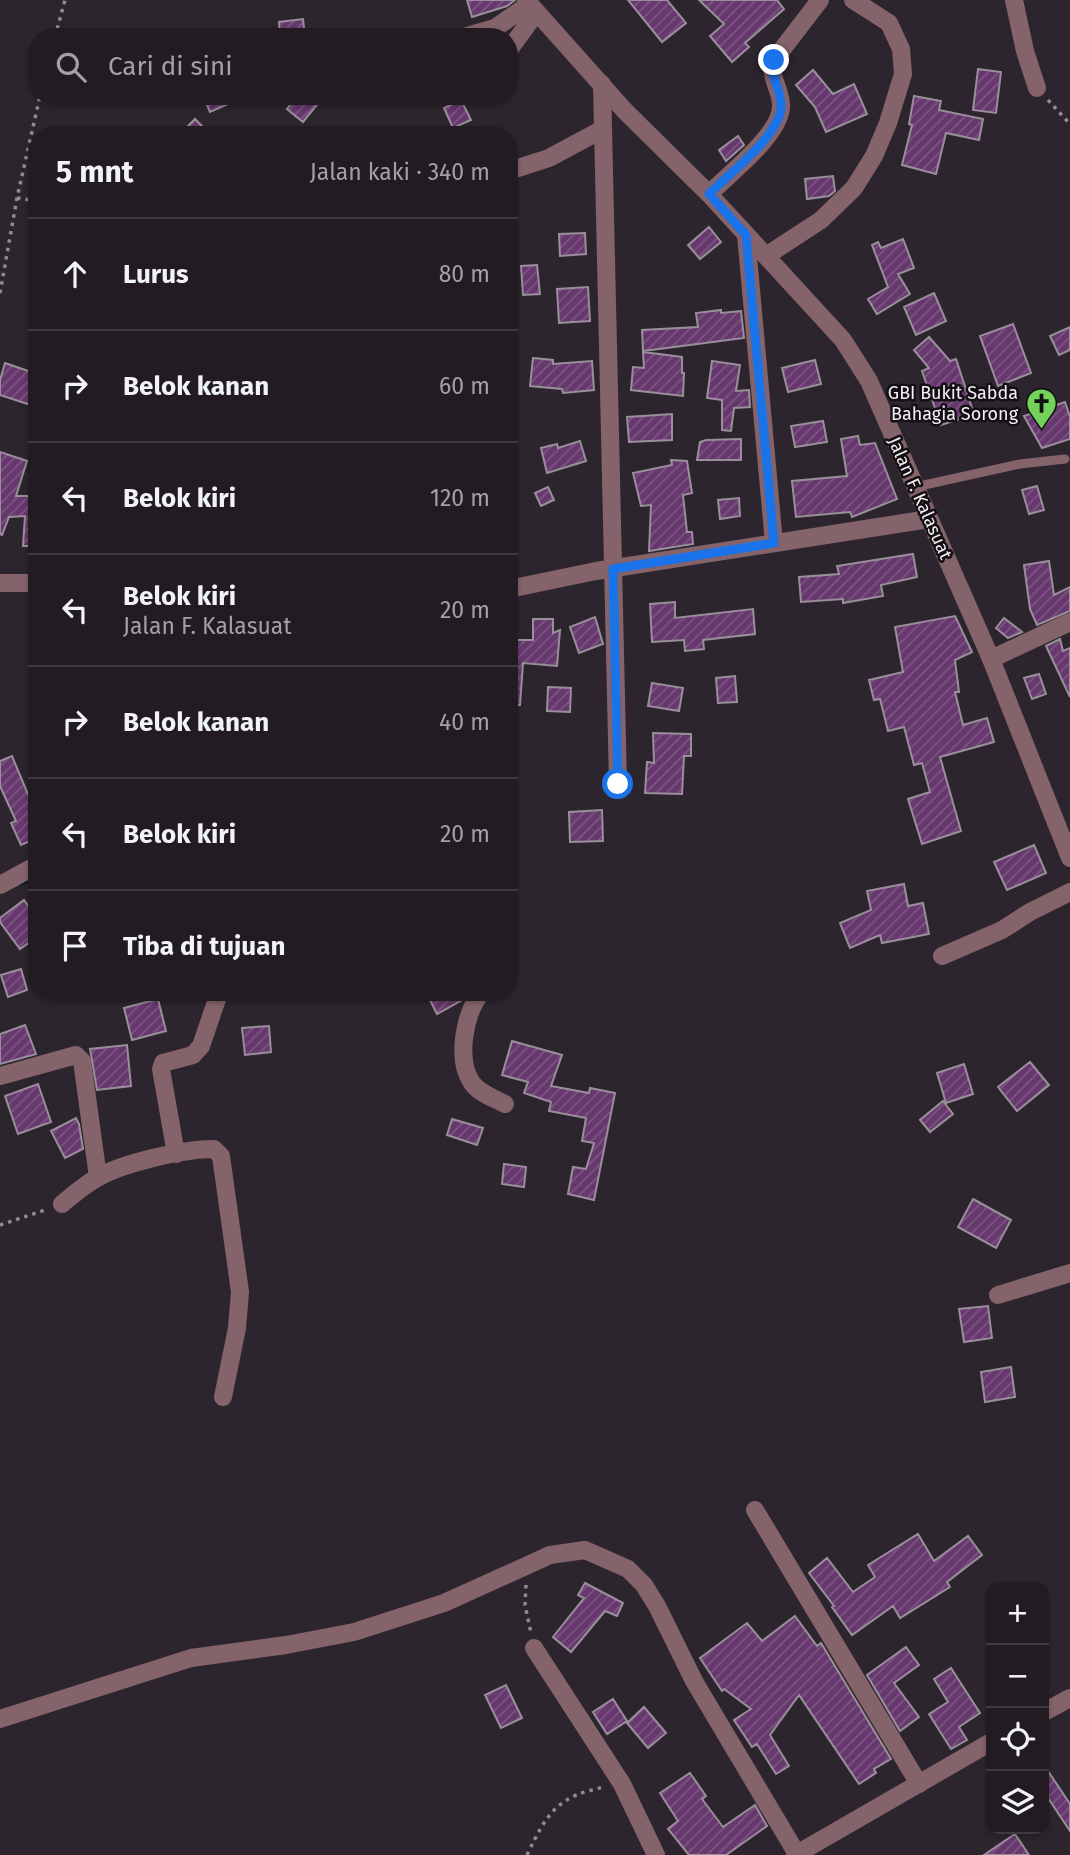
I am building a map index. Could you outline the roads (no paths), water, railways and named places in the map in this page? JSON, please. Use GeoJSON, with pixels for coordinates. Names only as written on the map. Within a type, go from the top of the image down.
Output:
{"type":"FeatureCollection","features":[{"type":"Feature","properties":{"kind":"street"},"geometry":{"type":"LineString","coordinates":[[709,194],[771,132],[779,120],[782,105],[771,69],[774,60],[820,0]]}},
{"type":"Feature","properties":{"kind":"street"},"geometry":{"type":"LineString","coordinates":[[766,256],[821,220],[854,188],[874,156],[888,123],[903,74],[901,50],[889,23],[853,0]]}},
{"type":"Feature","properties":{"kind":"street"},"geometry":{"type":"LineString","coordinates":[[1014,0],[1025,51],[1037,88]]}},
{"type":"Feature","properties":{"kind":"street"},"geometry":{"type":"LineString","coordinates":[[495,28],[530,6]]}},
{"type":"Feature","properties":{"kind":"street"},"geometry":{"type":"LineString","coordinates":[[518,31],[530,6]]}},
{"type":"Feature","properties":{"kind":"street","name":"Jalan F. Kalasuat"},"geometry":{"type":"LineString","coordinates":[[530,6],[625,111],[709,194],[843,340],[857,360],[991,659],[1070,858]]}},
{"type":"Feature","properties":{"kind":"street"},"geometry":{"type":"LineString","coordinates":[[602,84],[618,784]]}},
{"type":"Feature","properties":{"kind":"street"},"geometry":{"type":"LineString","coordinates":[[518,168],[549,158],[603,130]]}},
{"type":"Feature","properties":{"kind":"street"},"geometry":{"type":"LineString","coordinates":[[746,235],[774,543]]}},
{"type":"Feature","properties":{"kind":"street"},"geometry":{"type":"LineString","coordinates":[[518,587],[613,569],[929,519]]}},
{"type":"Feature","properties":{"kind":"street"},"geometry":{"type":"LineString","coordinates":[[0,583],[28,583]]}},
{"type":"Feature","properties":{"kind":"street"},"geometry":{"type":"LineString","coordinates":[[991,659],[1070,622]]}},
{"type":"Feature","properties":{"kind":"street"},"geometry":{"type":"LineString","coordinates":[[0,885],[28,870]]}},
{"type":"Feature","properties":{"kind":"street"},"geometry":{"type":"LineString","coordinates":[[942,956],[1002,930],[1070,892]]}},
{"type":"Feature","properties":{"kind":"street"},"geometry":{"type":"LineString","coordinates":[[176,1154],[161,1069],[163,1063],[193,1055],[201,1046],[216,1001]]}},
{"type":"Feature","properties":{"kind":"street"},"geometry":{"type":"LineString","coordinates":[[477,1001],[468,1018],[464,1045],[465,1063],[470,1080],[476,1088],[505,1104]]}},
{"type":"Feature","properties":{"kind":"street"},"geometry":{"type":"LineString","coordinates":[[0,1076],[76,1055],[82,1061],[98,1177]]}},
{"type":"Feature","properties":{"kind":"street"},"geometry":{"type":"LineString","coordinates":[[62,1204],[98,1177],[138,1163],[214,1149],[221,1156],[240,1292],[237,1328],[223,1396]]}},
{"type":"Feature","properties":{"kind":"street"},"geometry":{"type":"LineString","coordinates":[[998,1295],[1070,1273]]}},
{"type":"Feature","properties":{"kind":"street"},"geometry":{"type":"LineString","coordinates":[[755,1510],[919,1784]]}},
{"type":"Feature","properties":{"kind":"street"},"geometry":{"type":"LineString","coordinates":[[0,1719],[191,1658],[354,1633],[444,1603],[550,1555],[585,1550],[628,1569],[644,1585],[694,1681],[796,1854],[986,1745]]}},
{"type":"Feature","properties":{"kind":"street"},"geometry":{"type":"LineString","coordinates":[[534,1648],[622,1784],[656,1855]]}},
{"type":"Feature","properties":{"kind":"street"},"geometry":{"type":"LineString","coordinates":[[1049,1709],[1070,1698]]}},
{"type":"Feature","properties":{"kind":"lane"},"geometry":{"type":"LineString","coordinates":[[915,487],[1020,464],[1065,459]]}},
{"type":"Feature","properties":{"kind":"waterway"},"geometry":{"type":"LineString","coordinates":[[21,883],[28,880]]}},
{"type":"Feature","properties":{"kind":"place","name":"GBI Bukit Sabda Bahagia Sorong"},"geometry":{"type":"Point","coordinates":[1041,430]}}]}
